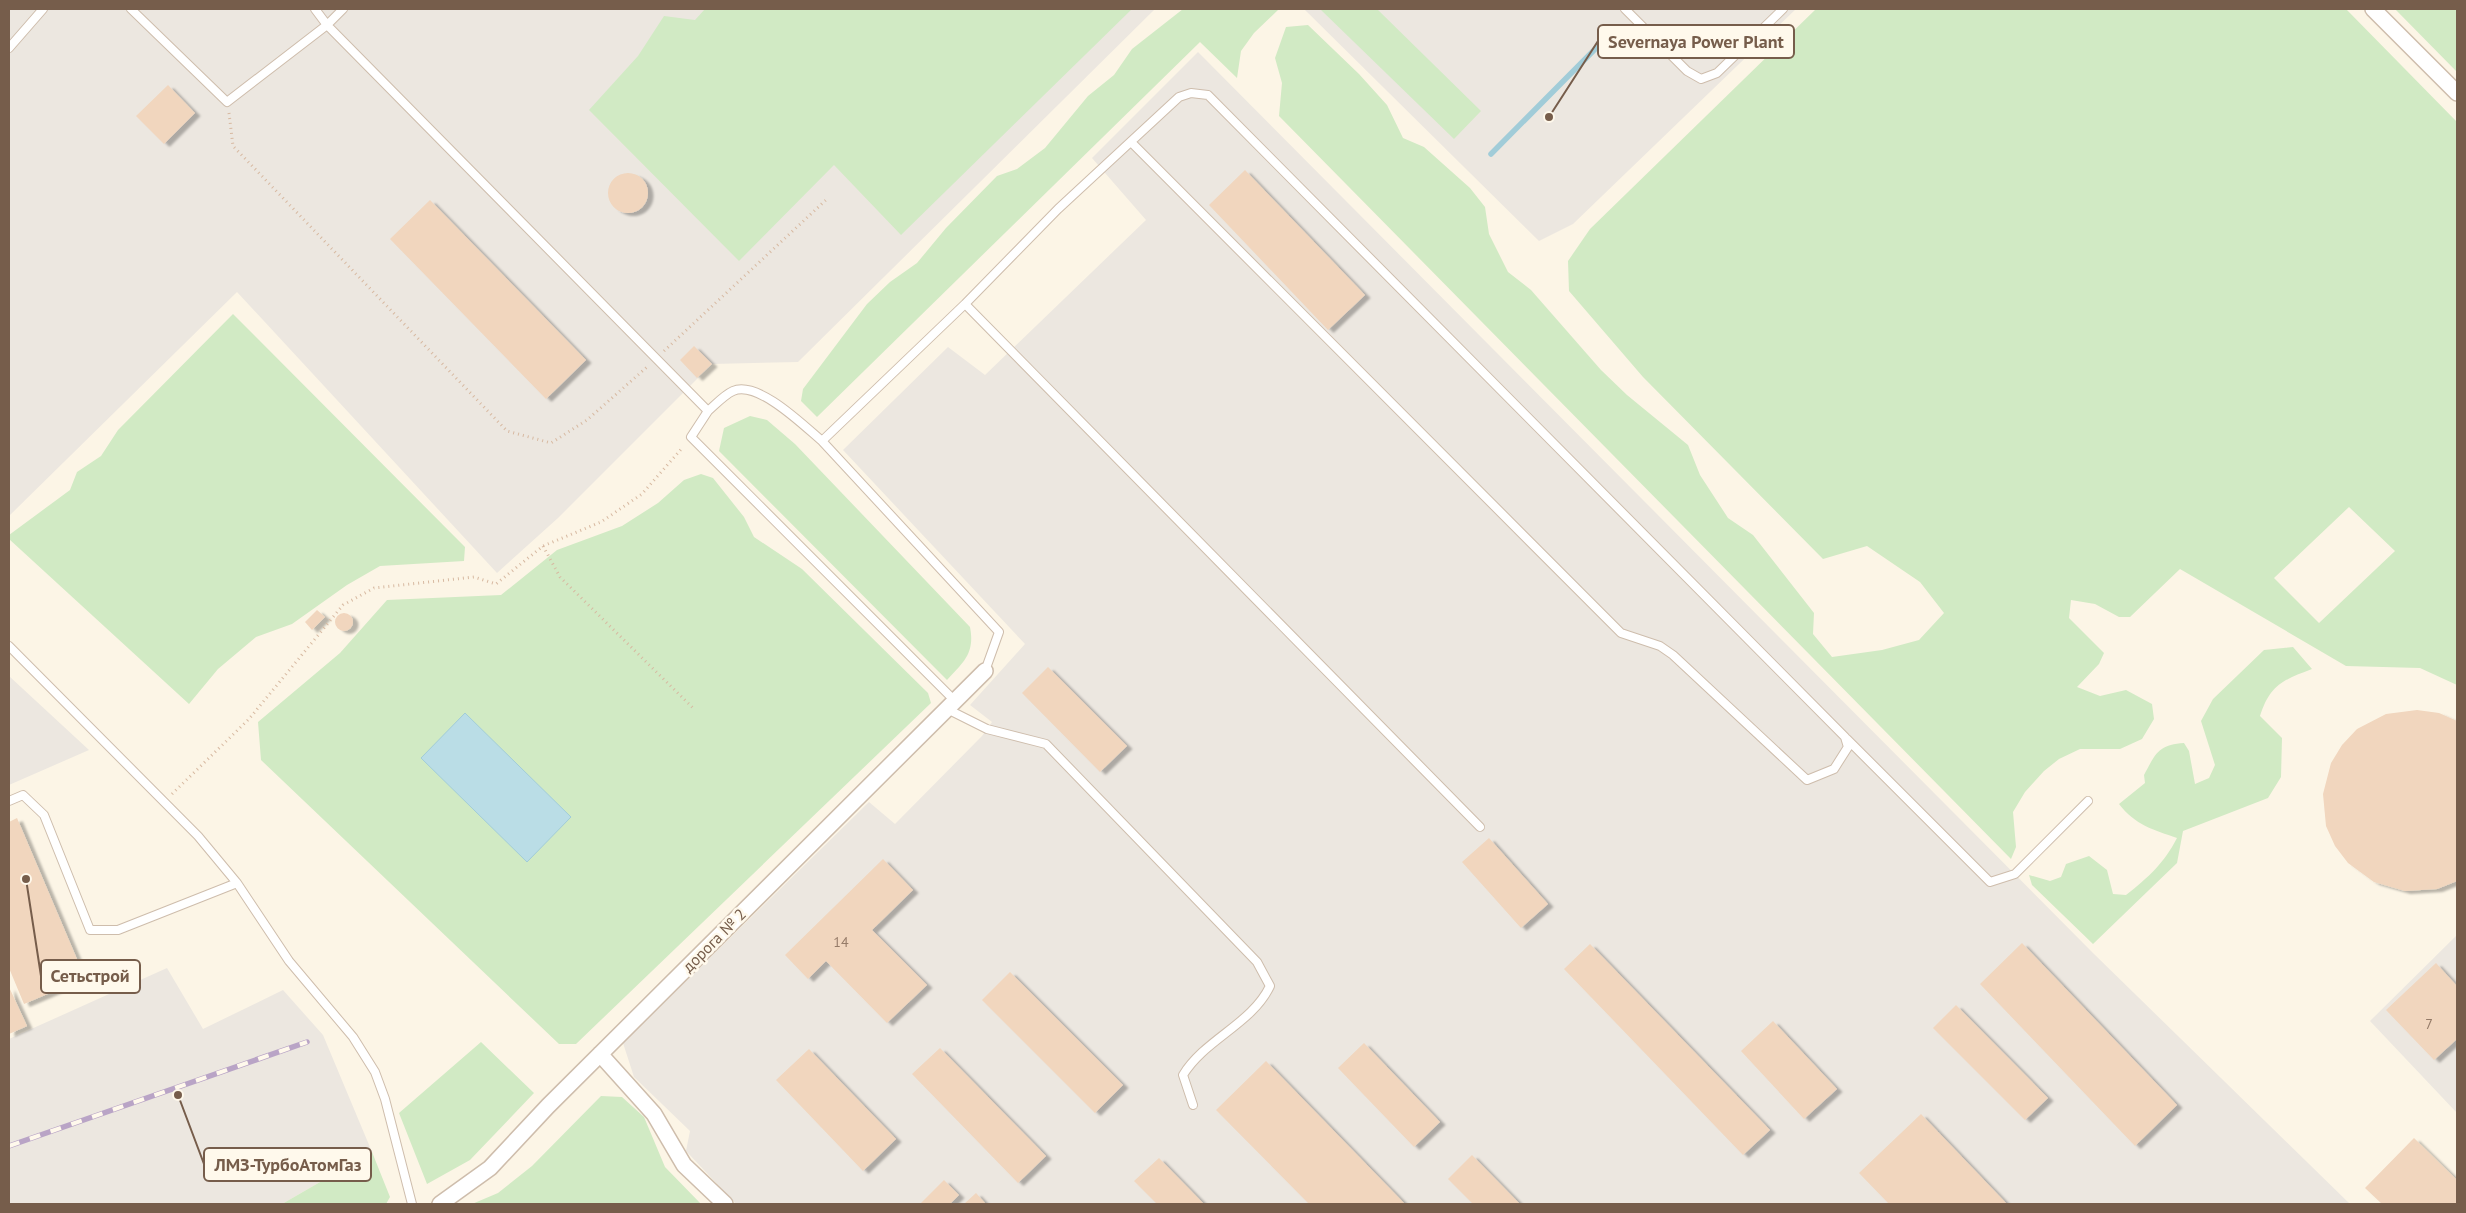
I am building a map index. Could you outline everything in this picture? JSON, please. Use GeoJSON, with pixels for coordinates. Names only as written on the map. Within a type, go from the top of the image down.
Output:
{"type":"FeatureCollection","features":[{"type":"Feature","properties":{"kind":"street"},"geometry":{"type":"LineString","coordinates":[[2373,9],[2457,94]]}},
{"type":"Feature","properties":{"kind":"street","name":"дорога № 2"},"geometry":{"type":"LineString","coordinates":[[440,1204],[490,1168],[600,1054],[985,671]]}},
{"type":"Feature","properties":{"kind":"street"},"geometry":{"type":"LineString","coordinates":[[600,1054],[654,1114],[684,1165],[725,1204]]}},
{"type":"Feature","properties":{"kind":"lane"},"geometry":{"type":"LineString","coordinates":[[9,48],[43,9]]}},
{"type":"Feature","properties":{"kind":"lane"},"geometry":{"type":"LineString","coordinates":[[131,9],[227,102],[327,25],[343,9]]}},
{"type":"Feature","properties":{"kind":"lane"},"geometry":{"type":"LineString","coordinates":[[315,9],[327,25],[708,411]]}},
{"type":"Feature","properties":{"kind":"lane"},"geometry":{"type":"LineString","coordinates":[[1625,9],[1687,71],[1701,79],[1717,73],[1783,9]]}},
{"type":"Feature","properties":{"kind":"lane"},"geometry":{"type":"LineString","coordinates":[[822,441],[964,304],[1058,209],[1179,97],[1191,93],[1208,95],[1990,882],[2015,874],[2088,801]]}},
{"type":"Feature","properties":{"kind":"lane"},"geometry":{"type":"LineString","coordinates":[[1131,142],[1621,633],[1660,646],[1673,655],[1807,780],[1834,769],[1848,747],[1845,737]]}},
{"type":"Feature","properties":{"kind":"lane"},"geometry":{"type":"LineString","coordinates":[[964,304],[1480,827]]}},
{"type":"Feature","properties":{"kind":"lane"},"geometry":{"type":"LineString","coordinates":[[985,671],[998,632],[822,441],[772,400],[750,391],[733,391],[708,411],[692,437],[951,705],[987,729],[1046,744],[1257,962],[1270,986],[1262,1002],[1192,1060],[1183,1075],[1193,1105]]}},
{"type":"Feature","properties":{"kind":"lane"},"geometry":{"type":"LineString","coordinates":[[9,646],[198,836],[237,883],[289,961],[353,1037],[375,1072],[385,1099],[412,1204]]}},
{"type":"Feature","properties":{"kind":"lane"},"geometry":{"type":"LineString","coordinates":[[9,801],[23,795],[44,815],[90,930],[118,930],[237,883]]}},
{"type":"Feature","properties":{"kind":"path"},"geometry":{"type":"LineString","coordinates":[[227,102],[233,146],[507,431],[551,443],[587,420],[656,359],[827,199]]}},
{"type":"Feature","properties":{"kind":"path"},"geometry":{"type":"LineString","coordinates":[[164,801],[249,719],[343,606],[374,588],[474,577],[496,584],[544,546],[601,522],[642,494],[692,437]]}},
{"type":"Feature","properties":{"kind":"path"},"geometry":{"type":"LineString","coordinates":[[544,546],[560,577],[693,708]]}},
{"type":"Feature","properties":{"kind":"shaded area"},"geometry":{"type":"Polygon","coordinates":[[[9,9],[1155,9],[798,362],[712,364],[558,518],[497,573],[237,292],[9,516],[9,9]]]}},
{"type":"Feature","properties":{"kind":"shaded area"},"geometry":{"type":"Polygon","coordinates":[[[1304,9],[1796,9],[1573,224],[1539,241],[1304,9]]]}},
{"type":"Feature","properties":{"kind":"shaded area"},"geometry":{"type":"Polygon","coordinates":[[[1198,52],[2093,953],[2350,1204],[736,1204],[686,1151],[690,1131],[634,1077],[623,1043],[869,802],[895,824],[982,736],[992,722],[970,705],[1025,644],[843,450],[948,347],[985,375],[1146,220],[1092,158],[1198,52]]]}},
{"type":"Feature","properties":{"kind":"shaded area"},"geometry":{"type":"Polygon","coordinates":[[[9,676],[89,750],[9,785],[9,676]]]}},
{"type":"Feature","properties":{"kind":"shaded area"},"geometry":{"type":"Polygon","coordinates":[[[2457,935],[2457,1113],[2370,1021],[2457,935]]]}},
{"type":"Feature","properties":{"kind":"shaded area"},"geometry":{"type":"Polygon","coordinates":[[[167,968],[203,1029],[283,990],[323,1035],[372,1152],[282,1204],[9,1204],[9,1039],[167,968]]]}},
{"type":"Feature","properties":{"kind":"green space"},"geometry":{"type":"Polygon","coordinates":[[[705,9],[1132,9],[901,235],[834,165],[739,261],[589,110],[638,56],[664,16],[695,20],[705,9]]]}},
{"type":"Feature","properties":{"kind":"green space"},"geometry":{"type":"Polygon","coordinates":[[[1183,9],[1279,9],[1254,33],[1241,51],[1237,78],[1200,42],[817,417],[801,401],[803,389],[867,304],[890,282],[917,263],[946,228],[997,176],[1017,169],[1045,148],[1088,96],[1114,75],[1132,49],[1183,9]]]}},
{"type":"Feature","properties":{"kind":"green space"},"geometry":{"type":"Polygon","coordinates":[[[1320,9],[1377,9],[1481,111],[1454,139],[1320,9]]]}},
{"type":"Feature","properties":{"kind":"green space"},"geometry":{"type":"Polygon","coordinates":[[[1816,9],[2346,9],[2457,122],[2457,685],[2420,668],[2346,666],[2180,569],[2130,617],[2119,617],[2095,604],[2071,600],[2069,618],[2104,653],[2099,664],[2077,687],[2100,696],[2126,690],[2152,704],[2154,719],[2142,739],[2120,749],[2080,749],[2059,759],[2044,771],[2025,792],[2013,812],[2016,847],[2011,859],[1279,116],[1282,83],[1275,58],[1286,27],[1308,25],[1359,74],[1387,105],[1403,138],[1424,147],[1470,188],[1485,207],[1489,234],[1508,272],[1531,290],[1601,370],[1627,395],[1688,445],[1700,475],[1728,518],[1753,535],[1814,613],[1813,634],[1832,657],[1882,650],[1919,640],[1944,613],[1920,582],[1867,546],[1823,559],[1643,377],[1569,291],[1568,261],[1590,229],[1816,9]],[[2349,507],[2274,578],[2319,623],[2395,551],[2349,507]]]}},
{"type":"Feature","properties":{"kind":"green space"},"geometry":{"type":"Polygon","coordinates":[[[2395,9],[2457,9],[2457,72],[2395,9]]]}},
{"type":"Feature","properties":{"kind":"green space"},"geometry":{"type":"Polygon","coordinates":[[[233,314],[465,547],[464,561],[380,566],[347,585],[292,624],[256,637],[218,669],[189,704],[9,539],[9,535],[70,490],[77,472],[101,456],[118,430],[233,314]]]}},
{"type":"Feature","properties":{"kind":"green space"},"geometry":{"type":"Polygon","coordinates":[[[750,416],[767,420],[795,444],[970,627],[971,644],[967,656],[947,680],[719,451],[724,428],[750,416]]]}},
{"type":"Feature","properties":{"kind":"green space"},"geometry":{"type":"Polygon","coordinates":[[[701,474],[713,478],[744,517],[754,537],[802,569],[928,693],[931,703],[576,1044],[559,1044],[261,760],[258,722],[340,653],[387,600],[501,595],[557,550],[622,526],[658,503],[684,480],[701,474]]]}},
{"type":"Feature","properties":{"kind":"green space"},"geometry":{"type":"Polygon","coordinates":[[[2293,647],[2312,669],[2285,681],[2273,690],[2260,716],[2282,738],[2281,777],[2268,798],[2183,831],[2177,863],[2093,944],[2032,885],[2029,875],[2050,881],[2061,877],[2066,864],[2089,856],[2107,870],[2113,894],[2126,895],[2142,882],[2161,862],[2177,838],[2138,822],[2119,804],[2145,783],[2144,775],[2155,756],[2159,751],[2168,746],[2184,743],[2189,751],[2195,784],[2209,778],[2215,765],[2201,721],[2213,699],[2264,650],[2293,647]]]}},
{"type":"Feature","properties":{"kind":"green space"},"geometry":{"type":"Polygon","coordinates":[[[481,1042],[534,1093],[470,1160],[427,1184],[399,1113],[481,1042]]]}},
{"type":"Feature","properties":{"kind":"green space"},"geometry":{"type":"Polygon","coordinates":[[[601,1096],[622,1097],[644,1117],[665,1167],[701,1204],[472,1204],[498,1193],[532,1166],[601,1096]]]}},
{"type":"Feature","properties":{"kind":"green space"},"geometry":{"type":"Polygon","coordinates":[[[372,1152],[390,1197],[386,1204],[282,1204],[372,1152]]]}},
{"type":"Feature","properties":{"kind":"water"},"geometry":{"type":"Polygon","coordinates":[[[465,713],[571,817],[527,862],[421,758],[465,713]]]}},
{"type":"Feature","properties":{"kind":"building"},"geometry":{"type":"Polygon","coordinates":[[[168,85],[195,113],[164,144],[136,116],[168,85]]]}},
{"type":"Feature","properties":{"kind":"building"},"geometry":{"type":"Polygon","coordinates":[[[1245,170],[1365,295],[1328,330],[1209,205],[1245,170]]]}},
{"type":"Feature","properties":{"kind":"building"},"geometry":{"type":"Polygon","coordinates":[[[632,173],[639,176],[645,182],[648,193],[647,201],[639,210],[632,213],[624,213],[617,210],[609,201],[608,189],[611,182],[620,174],[632,173]]]}},
{"type":"Feature","properties":{"kind":"building"},"geometry":{"type":"Polygon","coordinates":[[[430,200],[586,360],[546,399],[390,239],[430,200]]]}},
{"type":"Feature","properties":{"kind":"building"},"geometry":{"type":"Polygon","coordinates":[[[694,346],[712,364],[697,378],[680,360],[694,346]]]}},
{"type":"Feature","properties":{"kind":"building"},"geometry":{"type":"Polygon","coordinates":[[[317,610],[325,617],[312,630],[305,622],[317,610]]]}},
{"type":"Feature","properties":{"kind":"building"},"geometry":{"type":"Polygon","coordinates":[[[340,613],[348,613],[353,618],[351,629],[340,631],[335,626],[335,618],[340,613]]]}},
{"type":"Feature","properties":{"kind":"building"},"geometry":{"type":"Polygon","coordinates":[[[1048,667],[1127,746],[1100,772],[1022,693],[1048,667]]]}},
{"type":"Feature","properties":{"kind":"building"},"geometry":{"type":"Polygon","coordinates":[[[2417,710],[2439,713],[2457,721],[2457,881],[2437,889],[2405,891],[2374,882],[2348,863],[2335,846],[2326,826],[2323,794],[2331,763],[2342,745],[2357,729],[2386,714],[2417,710]]]}},
{"type":"Feature","properties":{"kind":"building"},"geometry":{"type":"Polygon","coordinates":[[[17,818],[85,978],[24,1004],[9,968],[9,822],[17,818]]]}},
{"type":"Feature","properties":{"kind":"building"},"geometry":{"type":"Polygon","coordinates":[[[1489,838],[1548,904],[1521,928],[1462,862],[1489,838]]]}},
{"type":"Feature","properties":{"kind":"building"},"geometry":{"type":"Polygon","coordinates":[[[883,859],[913,890],[872,930],[927,985],[887,1023],[826,961],[808,979],[785,955],[883,859]]]}},
{"type":"Feature","properties":{"kind":"building"},"geometry":{"type":"Polygon","coordinates":[[[2022,943],[2177,1105],[2135,1146],[1980,984],[2022,943]]]}},
{"type":"Feature","properties":{"kind":"building"},"geometry":{"type":"Polygon","coordinates":[[[1590,944],[1770,1130],[1743,1155],[1564,969],[1590,944]]]}},
{"type":"Feature","properties":{"kind":"building"},"geometry":{"type":"Polygon","coordinates":[[[2436,963],[2457,986],[2457,1039],[2434,1060],[2386,1010],[2436,963]]]}},
{"type":"Feature","properties":{"kind":"building"},"geometry":{"type":"Polygon","coordinates":[[[1010,972],[1123,1085],[1095,1113],[982,1000],[1010,972]]]}},
{"type":"Feature","properties":{"kind":"building"},"geometry":{"type":"Polygon","coordinates":[[[9,987],[27,1026],[9,1034],[9,987]]]}},
{"type":"Feature","properties":{"kind":"building"},"geometry":{"type":"Polygon","coordinates":[[[1956,1005],[2048,1098],[2025,1120],[1933,1028],[1956,1005]]]}},
{"type":"Feature","properties":{"kind":"building"},"geometry":{"type":"Polygon","coordinates":[[[1773,1021],[1837,1089],[1804,1119],[1741,1051],[1773,1021]]]}},
{"type":"Feature","properties":{"kind":"building"},"geometry":{"type":"Polygon","coordinates":[[[1364,1043],[1440,1122],[1414,1147],[1338,1068],[1364,1043]]]}},
{"type":"Feature","properties":{"kind":"building"},"geometry":{"type":"Polygon","coordinates":[[[940,1048],[1046,1156],[1018,1183],[912,1074],[940,1048]]]}},
{"type":"Feature","properties":{"kind":"building"},"geometry":{"type":"Polygon","coordinates":[[[809,1049],[896,1139],[863,1171],[776,1080],[809,1049]]]}},
{"type":"Feature","properties":{"kind":"building"},"geometry":{"type":"Polygon","coordinates":[[[1266,1061],[1405,1204],[1309,1204],[1216,1110],[1266,1061]]]}},
{"type":"Feature","properties":{"kind":"building"},"geometry":{"type":"Polygon","coordinates":[[[1921,1114],[2007,1204],[1889,1204],[1859,1173],[1921,1114]]]}},
{"type":"Feature","properties":{"kind":"building"},"geometry":{"type":"Polygon","coordinates":[[[2414,1138],[2457,1180],[2457,1204],[2382,1204],[2365,1188],[2414,1138]]]}},
{"type":"Feature","properties":{"kind":"building"},"geometry":{"type":"Polygon","coordinates":[[[1472,1155],[1520,1204],[1473,1204],[1448,1179],[1472,1155]]]}},
{"type":"Feature","properties":{"kind":"building"},"geometry":{"type":"Polygon","coordinates":[[[1159,1158],[1204,1204],[1157,1204],[1134,1181],[1159,1158]]]}},
{"type":"Feature","properties":{"kind":"building"},"geometry":{"type":"Polygon","coordinates":[[[944,1180],[959,1195],[950,1204],[920,1204],[944,1180]]]}},
{"type":"Feature","properties":{"kind":"building"},"geometry":{"type":"Polygon","coordinates":[[[976,1193],[986,1204],[964,1204],[976,1193]]]}},
{"type":"Feature","properties":{"kind":"waterway"},"geometry":{"type":"LineString","coordinates":[[1491,154],[1613,31]]}},
{"type":"Feature","properties":{"kind":"railway"},"geometry":{"type":"LineString","coordinates":[[9,1146],[307,1042]]}},
{"type":"Feature","properties":{"kind":"place","name":"Severnaya Power Plant"},"geometry":{"type":"Point","coordinates":[1549,117]}},
{"type":"Feature","properties":{"kind":"place","name":"Сетьстрой"},"geometry":{"type":"Point","coordinates":[26,879]}},
{"type":"Feature","properties":{"kind":"place","name":"ЛМЗ-ТурбоАтомГаз"},"geometry":{"type":"Point","coordinates":[178,1095]}}]}
